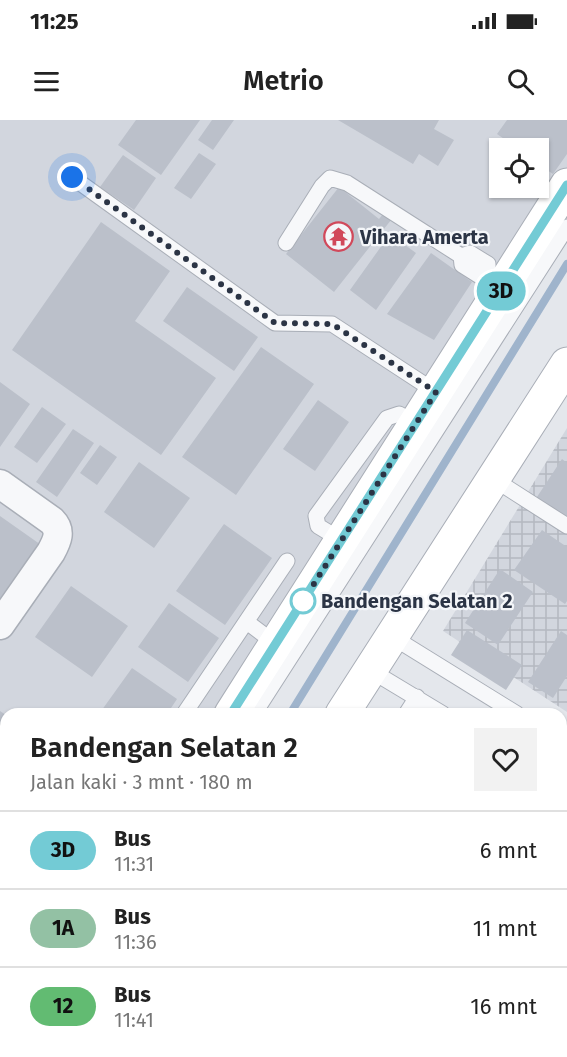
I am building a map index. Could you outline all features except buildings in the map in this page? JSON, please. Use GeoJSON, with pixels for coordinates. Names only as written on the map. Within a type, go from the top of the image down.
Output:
{"type":"FeatureCollection","features":[{"type":"Feature","properties":{"kind":"main road"},"geometry":{"type":"LineString","coordinates":[[235,708],[436,392],[497,277],[567,185]]}},
{"type":"Feature","properties":{"kind":"main road"},"geometry":{"type":"LineString","coordinates":[[346,708],[492,477],[567,364]]}},
{"type":"Feature","properties":{"kind":"street"},"geometry":{"type":"LineString","coordinates":[[0,484],[52,521],[58,532],[51,552],[1,620]]}},
{"type":"Feature","properties":{"kind":"lane"},"geometry":{"type":"LineString","coordinates":[[72,177],[275,323],[332,324],[436,392]]}},
{"type":"Feature","properties":{"kind":"lane"},"geometry":{"type":"LineString","coordinates":[[285,243],[322,186],[330,178],[347,183],[461,256],[470,253],[480,258],[488,264],[497,277]]}},
{"type":"Feature","properties":{"kind":"lane"},"geometry":{"type":"LineString","coordinates":[[258,708],[567,227]]}},
{"type":"Feature","properties":{"kind":"lane"},"geometry":{"type":"LineString","coordinates":[[492,477],[567,526]]}},
{"type":"Feature","properties":{"kind":"lane"},"geometry":{"type":"LineString","coordinates":[[188,708],[287,561]]}},
{"type":"Feature","properties":{"kind":"lane"},"geometry":{"type":"LineString","coordinates":[[247,622],[276,644]]}},
{"type":"Feature","properties":{"kind":"lane"},"geometry":{"type":"LineString","coordinates":[[391,636],[507,708]]}},
{"type":"Feature","properties":{"kind":"lane"},"geometry":{"type":"LineString","coordinates":[[370,670],[433,708]]}},
{"type":"Feature","properties":{"kind":"lane"},"geometry":{"type":"LineString","coordinates":[[410,708],[417,697]]}},
{"type":"Feature","properties":{"kind":"shaded area"},"geometry":{"type":"Polygon","coordinates":[[[0,120],[567,120],[567,169],[549,197],[549,138],[489,138],[489,198],[548,198],[222,708],[0,708],[0,120]]]}},
{"type":"Feature","properties":{"kind":"shaded area"},"geometry":{"type":"Polygon","coordinates":[[[567,428],[567,708],[561,708],[443,631],[567,428]]]}},
{"type":"Feature","properties":{"kind":"waterway"},"geometry":{"type":"LineString","coordinates":[[294,708],[567,264]]}},
{"type":"Feature","properties":{"kind":"bus line","name":"3D"},"geometry":{"type":"LineString","coordinates":[[235,708],[567,185]]}},
{"type":"Feature","properties":{"kind":"place","name":"Vihara Amerta"},"geometry":{"type":"Point","coordinates":[339,237]}},
{"type":"Feature","properties":{"kind":"place","name":"Bandengan Selatan 2"},"geometry":{"type":"Point","coordinates":[303,601]}},
{"type":"Feature","properties":{"kind":"route"},"geometry":{"type":"LineString","coordinates":[[72,177],[275,323],[332,324],[436,392],[303,601]]}}]}
